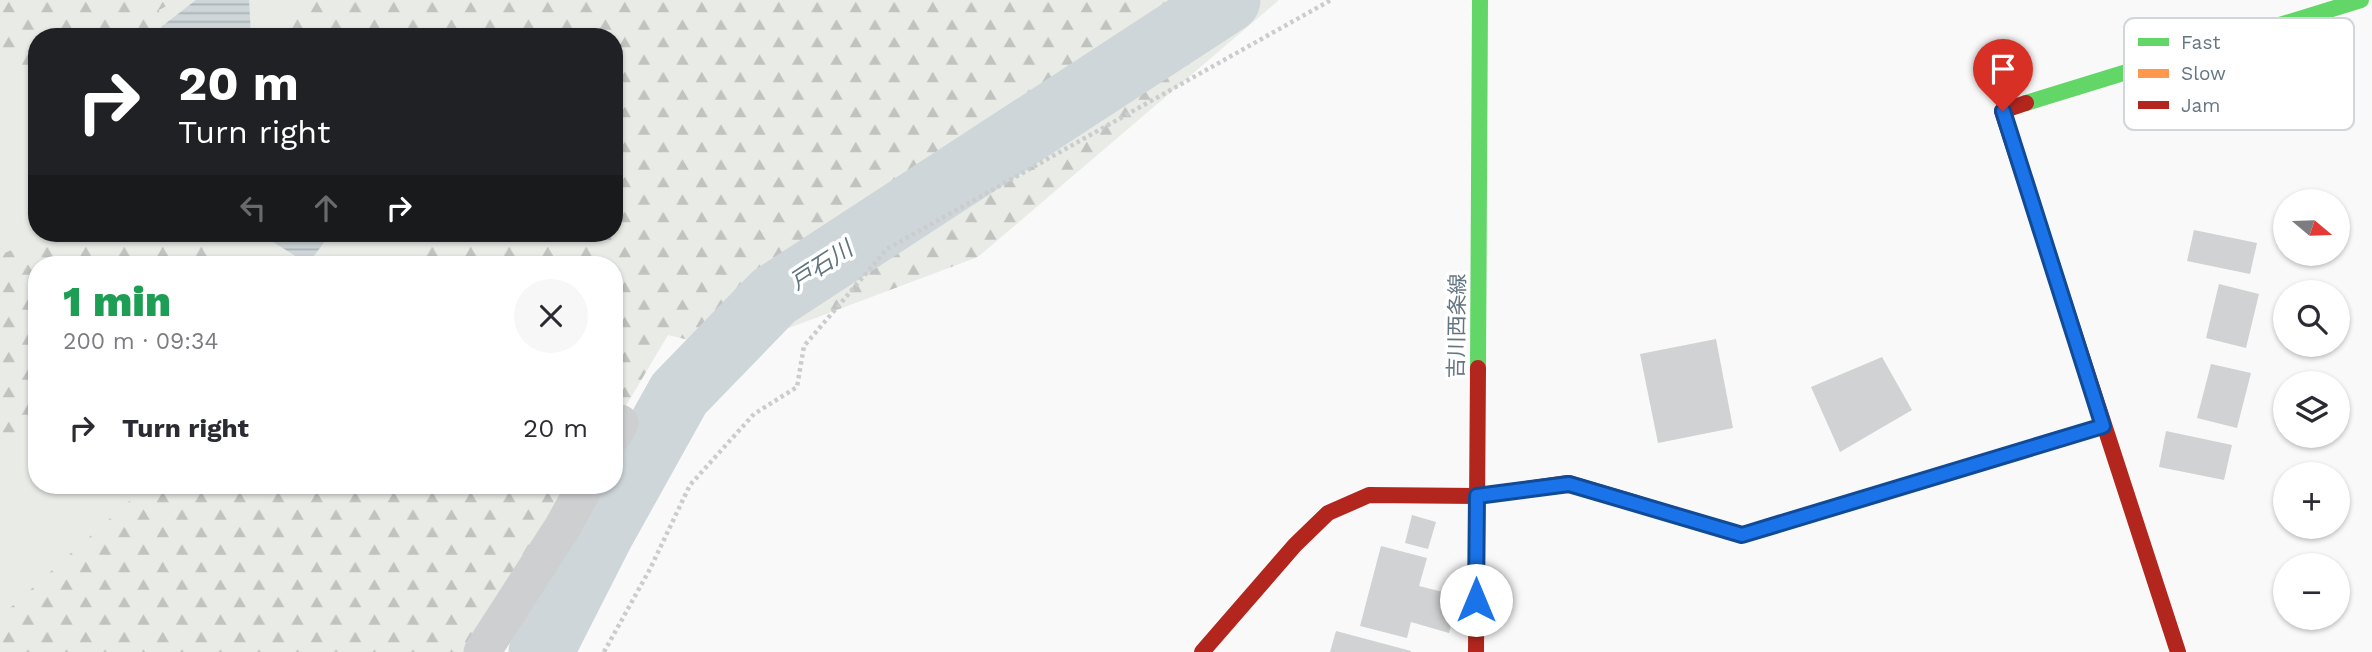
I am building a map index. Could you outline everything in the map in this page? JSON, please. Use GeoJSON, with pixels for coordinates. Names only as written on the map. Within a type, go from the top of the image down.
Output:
{"type":"FeatureCollection","features":[{"type":"Feature","properties":{"kind":"street","name":"吉川西条線"},"geometry":{"type":"LineString","coordinates":[[1476,652],[1480,0]]}},
{"type":"Feature","properties":{"kind":"street"},"geometry":{"type":"LineString","coordinates":[[2303,18],[2361,0]]}},
{"type":"Feature","properties":{"kind":"street"},"geometry":{"type":"LineString","coordinates":[[2124,73],[2003,111],[2178,652]]}},
{"type":"Feature","properties":{"kind":"street"},"geometry":{"type":"LineString","coordinates":[[1202,652],[1295,545],[1328,513],[1369,495],[1477,496],[1569,484],[1742,535],[2103,426]]}},
{"type":"Feature","properties":{"kind":"street"},"geometry":{"type":"LineString","coordinates":[[482,652],[581,494]]}},
{"type":"Feature","properties":{"kind":"path"},"geometry":{"type":"LineString","coordinates":[[604,652],[650,569],[690,485],[754,414],[797,387],[804,346],[887,249],[1331,0]]}},
{"type":"Feature","properties":{"kind":"green space"},"geometry":{"type":"Polygon","coordinates":[[[0,0],[393,0],[396,28],[28,28],[28,242],[418,242],[419,256],[28,256],[28,494],[296,494],[0,652],[0,0]]]}},
{"type":"Feature","properties":{"kind":"green space"},"geometry":{"type":"Polygon","coordinates":[[[0,0],[178,0],[159,10],[160,28],[28,28],[28,75],[0,65],[0,0]]]}},
{"type":"Feature","properties":{"kind":"green space"},"geometry":{"type":"Polygon","coordinates":[[[285,0],[1279,0],[978,257],[730,350],[668,335],[623,411],[623,256],[407,256],[397,242],[623,242],[623,28],[287,28],[285,0]]]}},
{"type":"Feature","properties":{"kind":"green space"},"geometry":{"type":"Polygon","coordinates":[[[31,242],[208,242],[222,256],[28,256],[28,427],[0,444],[0,255],[31,242]]]}},
{"type":"Feature","properties":{"kind":"green space"},"geometry":{"type":"Polygon","coordinates":[[[137,494],[574,494],[476,652],[0,652],[0,617],[137,494]]]}},
{"type":"Feature","properties":{"kind":"shaded area"},"geometry":{"type":"Polygon","coordinates":[[[196,0],[249,0],[251,28],[161,27],[196,0]]]}},
{"type":"Feature","properties":{"kind":"shaded area"},"geometry":{"type":"Polygon","coordinates":[[[273,242],[324,242],[314,256],[295,256],[273,242]]]}},
{"type":"Feature","properties":{"kind":"building"},"geometry":{"type":"Polygon","coordinates":[[[2194,230],[2257,243],[2250,274],[2187,261],[2194,230]]]}},
{"type":"Feature","properties":{"kind":"building"},"geometry":{"type":"Polygon","coordinates":[[[2219,284],[2259,294],[2246,348],[2206,338],[2219,284]]]}},
{"type":"Feature","properties":{"kind":"building"},"geometry":{"type":"Polygon","coordinates":[[[1716,339],[1733,428],[1658,443],[1640,354],[1716,339]]]}},
{"type":"Feature","properties":{"kind":"building"},"geometry":{"type":"Polygon","coordinates":[[[1882,357],[1912,410],[1840,452],[1811,387],[1882,357]]]}},
{"type":"Feature","properties":{"kind":"building"},"geometry":{"type":"Polygon","coordinates":[[[2211,364],[2251,373],[2237,428],[2197,418],[2211,364]]]}},
{"type":"Feature","properties":{"kind":"building"},"geometry":{"type":"Polygon","coordinates":[[[2166,431],[2232,445],[2224,480],[2159,467],[2166,431]]]}},
{"type":"Feature","properties":{"kind":"building"},"geometry":{"type":"Polygon","coordinates":[[[1412,515],[1436,522],[1428,549],[1405,543],[1412,515]]]}},
{"type":"Feature","properties":{"kind":"building"},"geometry":{"type":"Polygon","coordinates":[[[1381,546],[1427,558],[1419,586],[1459,596],[1449,633],[1411,622],[1407,638],[1360,626],[1381,546]]]}},
{"type":"Feature","properties":{"kind":"building"},"geometry":{"type":"Polygon","coordinates":[[[1336,631],[1411,651],[1411,652],[1330,652],[1336,631]]]}},
{"type":"Feature","properties":{"kind":"waterway","name":"戸石川"},"geometry":{"type":"LineString","coordinates":[[541,652],[601,534],[679,394],[774,296],[1228,0]]}},
{"type":"Feature","properties":{"kind":"traffic: fast"},"geometry":{"type":"LineString","coordinates":[[1478,368],[1480,0]]}},
{"type":"Feature","properties":{"kind":"traffic: fast"},"geometry":{"type":"LineString","coordinates":[[2302,18],[2361,0]]}},
{"type":"Feature","properties":{"kind":"traffic: fast"},"geometry":{"type":"LineString","coordinates":[[2026,103],[2124,73]]}},
{"type":"Feature","properties":{"kind":"traffic: slow"},"geometry":{"type":"LineString","coordinates":[[1636,503],[1742,535],[2103,426]]}},
{"type":"Feature","properties":{"kind":"traffic: jam"},"geometry":{"type":"LineString","coordinates":[[2026,103],[2002,111],[2178,652]]}},
{"type":"Feature","properties":{"kind":"traffic: jam"},"geometry":{"type":"LineString","coordinates":[[1476,652],[1478,368]]}},
{"type":"Feature","properties":{"kind":"traffic: jam"},"geometry":{"type":"LineString","coordinates":[[1202,652],[1295,545],[1328,513],[1369,495],[1477,496],[1568,483],[1636,503]]}},
{"type":"Feature","properties":{"kind":"route"},"geometry":{"type":"LineString","coordinates":[[1476,600],[1477,496],[1569,484],[1742,535],[2103,426],[2003,111]]}}]}
